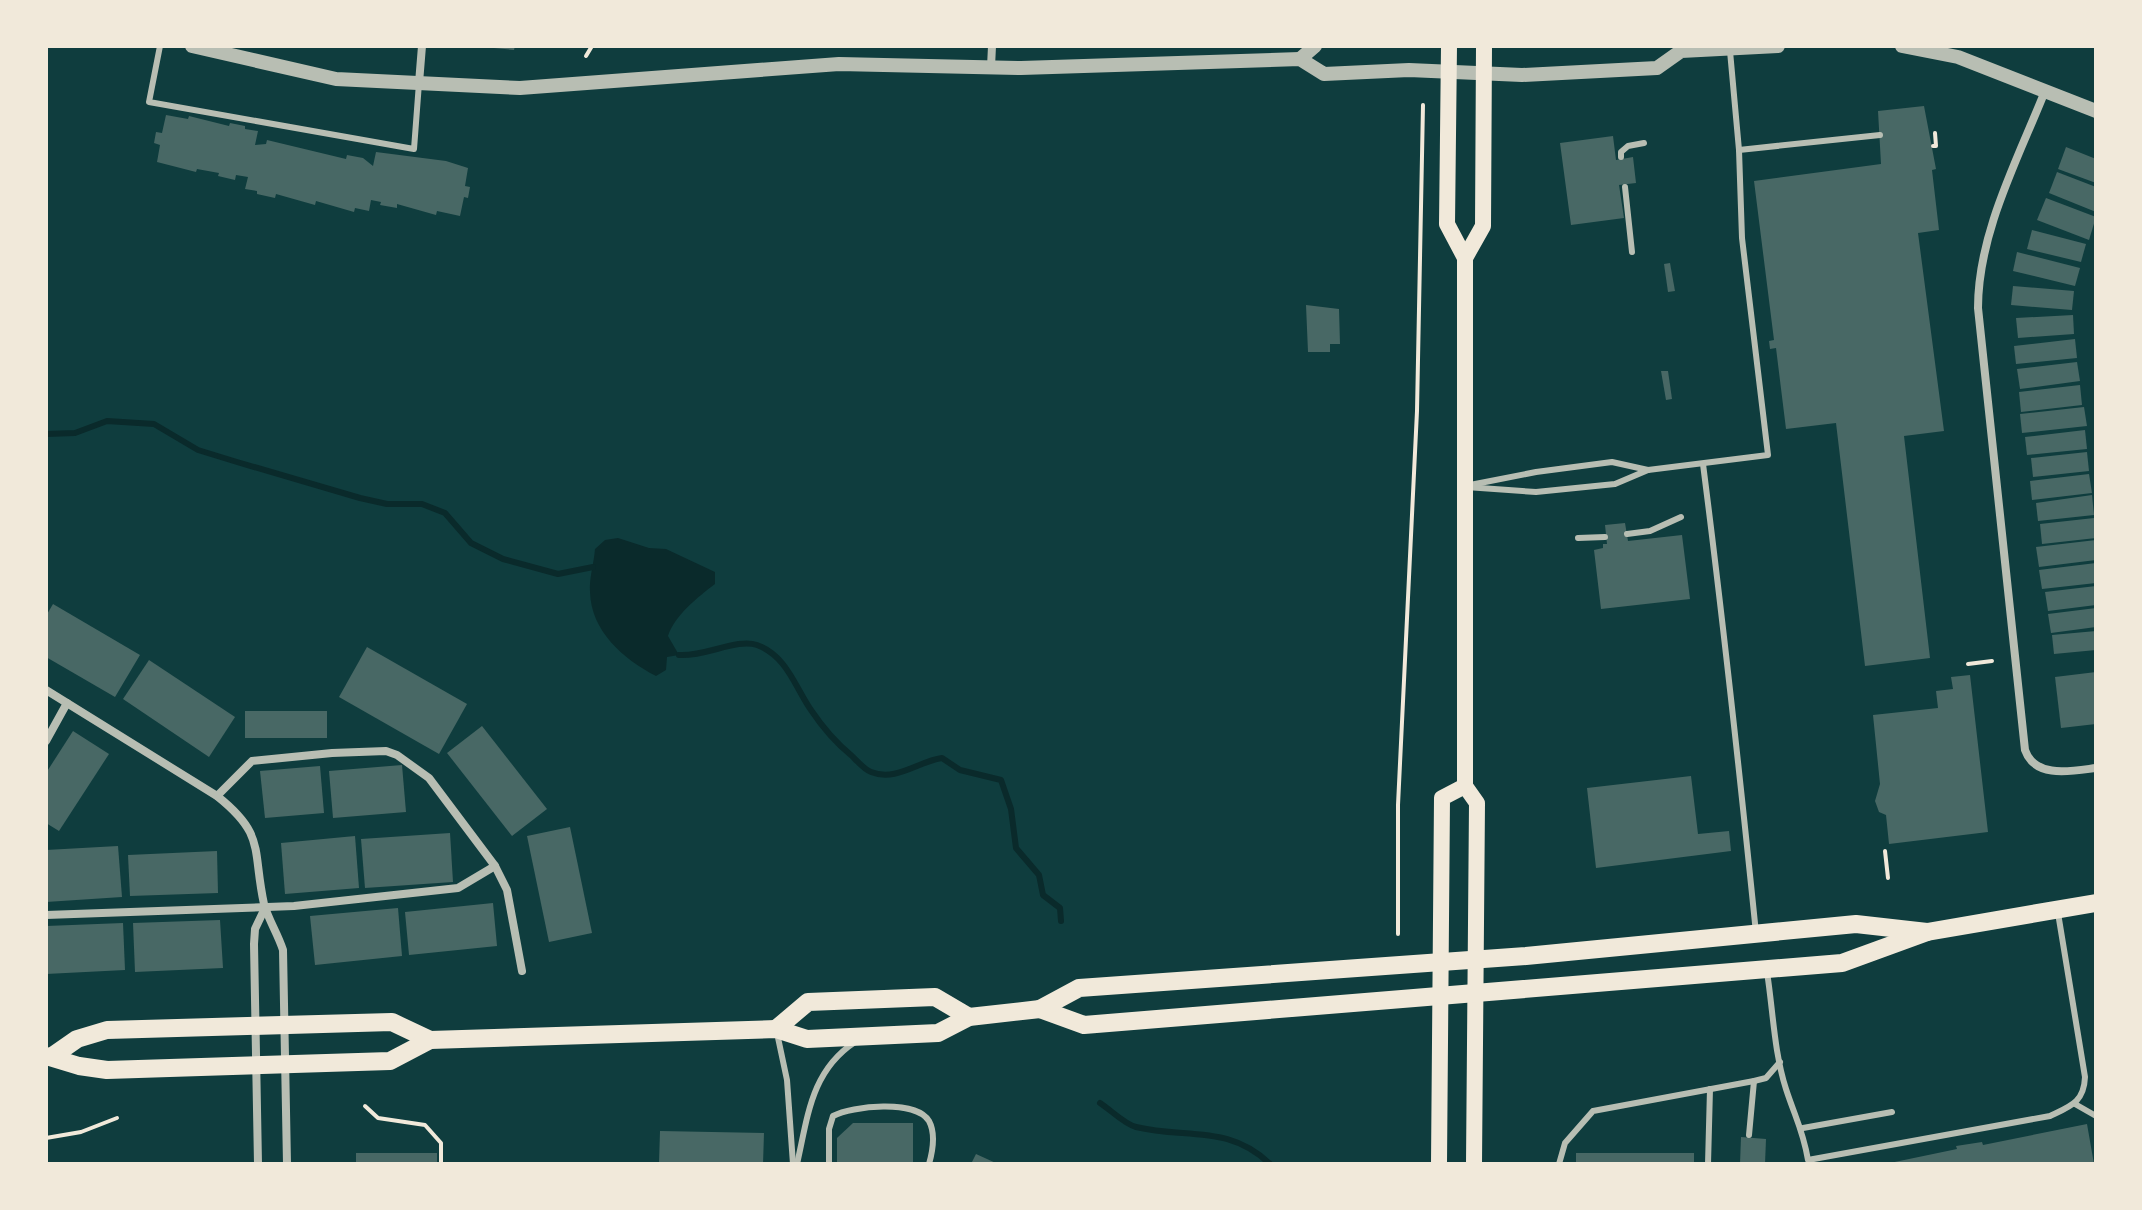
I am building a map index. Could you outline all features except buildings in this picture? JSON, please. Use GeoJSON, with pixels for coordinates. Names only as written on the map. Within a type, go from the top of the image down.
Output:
{"type":"FeatureCollection","features":[{"type":"Feature","properties":{"kind":"main road"},"geometry":{"type":"LineString","coordinates":[[1449,46],[1447,224],[1465,258],[1465,786],[1477,803],[1474,1164]]}},
{"type":"Feature","properties":{"kind":"main road"},"geometry":{"type":"LineString","coordinates":[[1465,258],[1483,226],[1484,46]]}},
{"type":"Feature","properties":{"kind":"main road"},"geometry":{"type":"LineString","coordinates":[[1439,1164],[1442,798],[1465,786]]}},
{"type":"Feature","properties":{"kind":"main road"},"geometry":{"type":"LineString","coordinates":[[1040,1009],[1084,1025],[1842,963],[1927,932],[2096,903]]}},
{"type":"Feature","properties":{"kind":"main road"},"geometry":{"type":"LineString","coordinates":[[50,1056],[79,1066],[107,1070],[390,1061],[430,1040],[776,1029],[807,1039],[938,1033],[969,1017],[1040,1009],[1079,988],[1440,962],[1856,924],[1927,932]]}},
{"type":"Feature","properties":{"kind":"main road"},"geometry":{"type":"LineString","coordinates":[[776,1029],[808,1002],[935,997],[969,1017]]}},
{"type":"Feature","properties":{"kind":"main road"},"geometry":{"type":"LineString","coordinates":[[50,1056],[77,1039],[107,1030],[392,1022],[430,1040]]}},
{"type":"Feature","properties":{"kind":"street"},"geometry":{"type":"LineString","coordinates":[[192,46],[317,76],[548,87],[839,64],[991,67],[1300,59],[1324,74],[1449,71],[1522,75],[1657,68],[1677,49],[1778,46]]}},
{"type":"Feature","properties":{"kind":"street"},"geometry":{"type":"LineString","coordinates":[[419,83],[422,46]]}},
{"type":"Feature","properties":{"kind":"street"},"geometry":{"type":"LineString","coordinates":[[991,67],[992,46]]}},
{"type":"Feature","properties":{"kind":"street"},"geometry":{"type":"LineString","coordinates":[[1300,59],[1315,46]]}},
{"type":"Feature","properties":{"kind":"street"},"geometry":{"type":"LineString","coordinates":[[1902,46],[1958,57],[2096,111]]}},
{"type":"Feature","properties":{"kind":"street"},"geometry":{"type":"LineString","coordinates":[[2045,91],[1987,241],[1979,275],[1978,308],[2025,750],[2037,766],[2049,770],[2096,768]]}},
{"type":"Feature","properties":{"kind":"street"},"geometry":{"type":"LineString","coordinates":[[46,690],[217,796],[243,816],[256,841],[265,908],[283,950],[282,1027],[287,1164]]}},
{"type":"Feature","properties":{"kind":"street"},"geometry":{"type":"LineString","coordinates":[[46,741],[67,703]]}},
{"type":"Feature","properties":{"kind":"street"},"geometry":{"type":"LineString","coordinates":[[217,796],[252,761],[386,751],[424,773],[495,866],[507,890],[522,971]]}},
{"type":"Feature","properties":{"kind":"street"},"geometry":{"type":"LineString","coordinates":[[46,915],[265,908],[458,888],[495,866]]}},
{"type":"Feature","properties":{"kind":"street"},"geometry":{"type":"LineString","coordinates":[[258,1164],[255,929],[265,908]]}},
{"type":"Feature","properties":{"kind":"lane"},"geometry":{"type":"LineString","coordinates":[[160,46],[149,102],[414,149],[419,83]]}},
{"type":"Feature","properties":{"kind":"lane"},"geometry":{"type":"LineString","coordinates":[[1463,487],[1536,492],[1615,484],[1648,470],[1768,455],[1742,238],[1739,150],[1730,49]]}},
{"type":"Feature","properties":{"kind":"lane"},"geometry":{"type":"LineString","coordinates":[[1739,150],[1880,135]]}},
{"type":"Feature","properties":{"kind":"lane"},"geometry":{"type":"LineString","coordinates":[[1621,157],[1621,152],[1628,146],[1644,143]]}},
{"type":"Feature","properties":{"kind":"lane"},"geometry":{"type":"LineString","coordinates":[[1625,187],[1632,252]]}},
{"type":"Feature","properties":{"kind":"lane"},"geometry":{"type":"LineString","coordinates":[[1463,487],[1536,472],[1612,462],[1648,470]]}},
{"type":"Feature","properties":{"kind":"lane"},"geometry":{"type":"LineString","coordinates":[[1703,464],[1732,687],[1735,749],[1756,934]]}},
{"type":"Feature","properties":{"kind":"lane"},"geometry":{"type":"LineString","coordinates":[[1627,534],[1650,531],[1681,517]]}},
{"type":"Feature","properties":{"kind":"lane"},"geometry":{"type":"LineString","coordinates":[[1578,538],[1605,537]]}},
{"type":"Feature","properties":{"kind":"lane"},"geometry":{"type":"LineString","coordinates":[[1767,968],[1780,1062],[1786,1089],[1803,1128],[1808,1162],[2050,1116],[2075,1104],[2084,1094],[2085,1077],[2058,910]]}},
{"type":"Feature","properties":{"kind":"lane"},"geometry":{"type":"LineString","coordinates":[[776,1029],[787,1080],[795,1164]]}},
{"type":"Feature","properties":{"kind":"lane"},"geometry":{"type":"LineString","coordinates":[[795,1164],[818,1078],[835,1055],[863,1037]]}},
{"type":"Feature","properties":{"kind":"lane"},"geometry":{"type":"LineString","coordinates":[[1559,1164],[1565,1143],[1593,1111],[1766,1078],[1780,1062]]}},
{"type":"Feature","properties":{"kind":"lane"},"geometry":{"type":"LineString","coordinates":[[1749,1135],[1754,1081]]}},
{"type":"Feature","properties":{"kind":"lane"},"geometry":{"type":"LineString","coordinates":[[1708,1164],[1710,1089]]}},
{"type":"Feature","properties":{"kind":"lane"},"geometry":{"type":"LineString","coordinates":[[2075,1104],[2096,1116]]}},
{"type":"Feature","properties":{"kind":"lane"},"geometry":{"type":"LineString","coordinates":[[829,1164],[829,1129],[833,1116],[846,1109],[871,1105],[920,1112],[928,1120],[933,1135],[929,1164]]}},
{"type":"Feature","properties":{"kind":"lane"},"geometry":{"type":"LineString","coordinates":[[1803,1128],[1892,1112]]}},
{"type":"Feature","properties":{"kind":"path"},"geometry":{"type":"LineString","coordinates":[[586,56],[592,46]]}},
{"type":"Feature","properties":{"kind":"path"},"geometry":{"type":"LineString","coordinates":[[1398,934],[1398,805],[1417,411],[1423,105]]}},
{"type":"Feature","properties":{"kind":"path"},"geometry":{"type":"LineString","coordinates":[[1933,146],[1936,146],[1935,133]]}},
{"type":"Feature","properties":{"kind":"path"},"geometry":{"type":"LineString","coordinates":[[1968,664],[1992,661]]}},
{"type":"Feature","properties":{"kind":"path"},"geometry":{"type":"LineString","coordinates":[[1885,851],[1888,878]]}},
{"type":"Feature","properties":{"kind":"path"},"geometry":{"type":"LineString","coordinates":[[365,1106],[378,1118],[425,1125],[441,1143],[441,1164]]}},
{"type":"Feature","properties":{"kind":"path"},"geometry":{"type":"LineString","coordinates":[[46,1138],[81,1132],[117,1118]]}},
{"type":"Feature","properties":{"kind":"water"},"geometry":{"type":"Polygon","coordinates":[[[618,538],[649,548],[666,549],[715,572],[715,584],[688,607],[671,628],[668,636],[679,655],[667,657],[666,670],[656,676],[632,661],[611,642],[596,619],[592,606],[590,587],[595,549],[605,540],[618,538]]]}},
{"type":"Feature","properties":{"kind":"waterway"},"geometry":{"type":"LineString","coordinates":[[46,434],[75,433],[107,421],[154,424],[198,450],[237,462],[360,498],[387,504],[422,504],[445,513],[471,543],[503,559],[558,574],[593,567]]}},
{"type":"Feature","properties":{"kind":"waterway"},"geometry":{"type":"LineString","coordinates":[[679,655],[740,644],[757,645],[767,650],[783,664],[825,729],[871,772],[898,773],[942,758],[960,770],[1001,780],[1011,809],[1016,848],[1039,875],[1043,895],[1060,908],[1061,921]]}},
{"type":"Feature","properties":{"kind":"waterway"},"geometry":{"type":"LineString","coordinates":[[1100,1103],[1131,1125],[1223,1138],[1254,1151],[1270,1164]]}}]}
